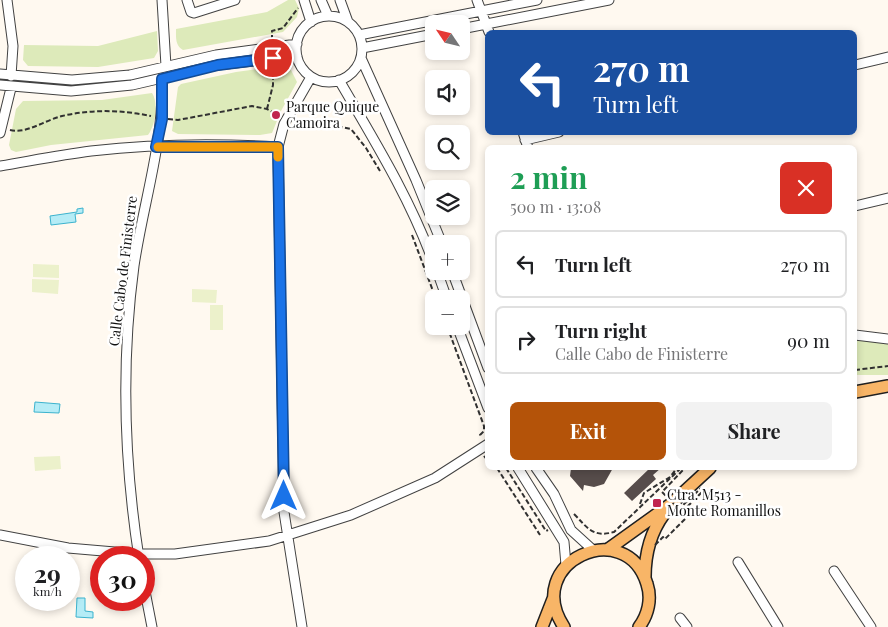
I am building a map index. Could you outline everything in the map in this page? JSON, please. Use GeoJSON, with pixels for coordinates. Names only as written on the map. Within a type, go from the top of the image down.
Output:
{"type":"FeatureCollection","features":[{"type":"Feature","properties":{"kind":"main road"},"geometry":{"type":"LineString","coordinates":[[857,392],[888,386]]}},
{"type":"Feature","properties":{"kind":"main road"},"geometry":{"type":"LineString","coordinates":[[607,550],[671,504],[708,470]]}},
{"type":"Feature","properties":{"kind":"main road"},"geometry":{"type":"LineString","coordinates":[[639,627],[649,605],[650,595],[645,577],[649,541],[656,526],[671,504]]}},
{"type":"Feature","properties":{"kind":"main road"},"geometry":{"type":"LineString","coordinates":[[542,627],[554,598],[557,580],[566,566],[578,556],[593,550],[607,550],[629,558],[645,577]]}},
{"type":"Feature","properties":{"kind":"main road"},"geometry":{"type":"LineString","coordinates":[[554,598],[558,618],[564,627]]}},
{"type":"Feature","properties":{"kind":"street"},"geometry":{"type":"LineString","coordinates":[[7,0],[13,46],[11,76]]}},
{"type":"Feature","properties":{"kind":"street"},"geometry":{"type":"LineString","coordinates":[[162,0],[166,66]]}},
{"type":"Feature","properties":{"kind":"street"},"geometry":{"type":"LineString","coordinates":[[187,0],[190,12],[194,13],[214,3],[235,0]]}},
{"type":"Feature","properties":{"kind":"street"},"geometry":{"type":"LineString","coordinates":[[304,0],[311,22]]}},
{"type":"Feature","properties":{"kind":"street"},"geometry":{"type":"LineString","coordinates":[[321,0],[328,16]]}},
{"type":"Feature","properties":{"kind":"street"},"geometry":{"type":"LineString","coordinates":[[340,0],[348,22],[359,35],[362,48],[361,58],[356,68],[339,80],[329,82],[311,76],[305,71],[297,56],[297,44],[300,35],[311,22],[328,16],[348,22]]}},
{"type":"Feature","properties":{"kind":"street"},"geometry":{"type":"LineString","coordinates":[[478,0],[487,29]]}},
{"type":"Feature","properties":{"kind":"street"},"geometry":{"type":"LineString","coordinates":[[359,35],[537,0]]}},
{"type":"Feature","properties":{"kind":"street"},"geometry":{"type":"LineString","coordinates":[[470,29],[487,29],[609,0]]}},
{"type":"Feature","properties":{"kind":"street"},"geometry":{"type":"LineString","coordinates":[[362,48],[425,36]]}},
{"type":"Feature","properties":{"kind":"street"},"geometry":{"type":"LineString","coordinates":[[0,74],[72,80],[130,75],[216,55],[297,44]]}},
{"type":"Feature","properties":{"kind":"street"},"geometry":{"type":"LineString","coordinates":[[0,85],[11,88],[71,91],[132,86],[218,65],[297,56]]}},
{"type":"Feature","properties":{"kind":"street"},"geometry":{"type":"LineString","coordinates":[[857,65],[888,57]]}},
{"type":"Feature","properties":{"kind":"street"},"geometry":{"type":"LineString","coordinates":[[361,58],[416,180],[438,235]]}},
{"type":"Feature","properties":{"kind":"street"},"geometry":{"type":"LineString","coordinates":[[302,627],[284,512],[278,147],[284,124],[311,76]]}},
{"type":"Feature","properties":{"kind":"street","name":"Calle Cabo de Finisterre"},"geometry":{"type":"LineString","coordinates":[[138,546],[128,479],[126,353],[129,305],[142,215],[162,119],[162,79]]}},
{"type":"Feature","properties":{"kind":"street"},"geometry":{"type":"LineString","coordinates":[[339,80],[401,186],[425,241]]}},
{"type":"Feature","properties":{"kind":"street"},"geometry":{"type":"LineString","coordinates":[[0,133],[11,88]]}},
{"type":"Feature","properties":{"kind":"street"},"geometry":{"type":"LineString","coordinates":[[525,140],[546,135]]}},
{"type":"Feature","properties":{"kind":"street"},"geometry":{"type":"LineString","coordinates":[[0,166],[90,151],[156,147],[278,147]]}},
{"type":"Feature","properties":{"kind":"street"},"geometry":{"type":"LineString","coordinates":[[857,206],[888,198]]}},
{"type":"Feature","properties":{"kind":"street"},"geometry":{"type":"LineString","coordinates":[[455,280],[485,360]]}},
{"type":"Feature","properties":{"kind":"street"},"geometry":{"type":"LineString","coordinates":[[460,335],[485,400]]}},
{"type":"Feature","properties":{"kind":"street"},"geometry":{"type":"LineString","coordinates":[[857,335],[888,339]]}},
{"type":"Feature","properties":{"kind":"street"},"geometry":{"type":"LineString","coordinates":[[155,555],[269,541],[287,536],[351,515],[435,478],[485,448]]}},
{"type":"Feature","properties":{"kind":"street"},"geometry":{"type":"LineString","coordinates":[[519,470],[564,542],[566,566]]}},
{"type":"Feature","properties":{"kind":"street"},"geometry":{"type":"LineString","coordinates":[[537,470],[554,494],[578,538],[593,550]]}},
{"type":"Feature","properties":{"kind":"street"},"geometry":{"type":"LineString","coordinates":[[0,535],[90,550]]}},
{"type":"Feature","properties":{"kind":"street"},"geometry":{"type":"LineString","coordinates":[[738,562],[778,627]]}},
{"type":"Feature","properties":{"kind":"street"},"geometry":{"type":"LineString","coordinates":[[834,571],[870,627]]}},
{"type":"Feature","properties":{"kind":"street"},"geometry":{"type":"LineString","coordinates":[[149,611],[152,627]]}},
{"type":"Feature","properties":{"kind":"street"},"geometry":{"type":"LineString","coordinates":[[680,618],[687,627]]}},
{"type":"Feature","properties":{"kind":"path"},"geometry":{"type":"LineString","coordinates":[[450,335],[484,426],[484,431],[480,435],[485,448]]}},
{"type":"Feature","properties":{"kind":"path"},"geometry":{"type":"LineString","coordinates":[[857,370],[888,366]]}},
{"type":"Feature","properties":{"kind":"path"},"geometry":{"type":"LineString","coordinates":[[498,470],[540,535]]}},
{"type":"Feature","properties":{"kind":"path"},"geometry":{"type":"LineString","coordinates":[[639,506],[642,495],[678,470]]}},
{"type":"Feature","properties":{"kind":"path"},"geometry":{"type":"LineString","coordinates":[[566,519],[574,514],[593,533],[614,532],[678,470]]}},
{"type":"Feature","properties":{"kind":"path"},"geometry":{"type":"LineString","coordinates":[[655,545],[664,537],[665,539],[687,517],[682,512],[703,491],[701,488],[680,509],[662,492],[683,470]]}},
{"type":"Feature","properties":{"kind":"green space"},"geometry":{"type":"Polygon","coordinates":[[[288,0],[295,0],[299,8],[297,17],[283,32],[183,50],[177,44],[176,29],[267,12],[288,0]]]}},
{"type":"Feature","properties":{"kind":"green space"},"geometry":{"type":"Polygon","coordinates":[[[157,31],[158,51],[154,58],[98,67],[28,66],[23,60],[24,45],[98,46],[157,31]]]}},
{"type":"Feature","properties":{"kind":"green space"},"geometry":{"type":"Polygon","coordinates":[[[289,66],[297,82],[281,111],[272,133],[260,135],[178,134],[172,131],[178,87],[181,84],[236,72],[289,66]]]}},
{"type":"Feature","properties":{"kind":"green space"},"geometry":{"type":"Polygon","coordinates":[[[152,93],[155,103],[155,114],[153,126],[148,135],[51,145],[16,152],[11,150],[9,145],[16,109],[23,101],[102,100],[152,93]]]}},
{"type":"Feature","properties":{"kind":"green space"},"geometry":{"type":"Polygon","coordinates":[[[33,264],[59,265],[59,278],[33,277],[33,264]]]}},
{"type":"Feature","properties":{"kind":"green space"},"geometry":{"type":"Polygon","coordinates":[[[32,279],[59,280],[58,294],[32,292],[32,279]]]}},
{"type":"Feature","properties":{"kind":"green space"},"geometry":{"type":"Polygon","coordinates":[[[192,289],[217,290],[216,303],[192,302],[192,289]]]}},
{"type":"Feature","properties":{"kind":"green space"},"geometry":{"type":"Polygon","coordinates":[[[210,305],[223,305],[223,330],[210,330],[210,305]]]}},
{"type":"Feature","properties":{"kind":"green space"},"geometry":{"type":"Polygon","coordinates":[[[857,339],[888,344],[888,375],[857,375],[857,339]]]}},
{"type":"Feature","properties":{"kind":"green space"},"geometry":{"type":"Polygon","coordinates":[[[60,456],[61,469],[35,471],[34,457],[60,456]]]}},
{"type":"Feature","properties":{"kind":"water"},"geometry":{"type":"Polygon","coordinates":[[[83,208],[83,213],[75,214],[76,222],[51,225],[50,216],[77,212],[77,209],[83,208]]]}},
{"type":"Feature","properties":{"kind":"water"},"geometry":{"type":"Polygon","coordinates":[[[35,402],[60,404],[59,413],[34,412],[35,402]]]}},
{"type":"Feature","properties":{"kind":"water"},"geometry":{"type":"Polygon","coordinates":[[[80,598],[85,598],[85,611],[93,612],[93,618],[76,617],[76,611],[80,611],[80,598]]]}},
{"type":"Feature","properties":{"kind":"building"},"geometry":{"type":"Polygon","coordinates":[[[571,470],[612,470],[604,484],[594,487],[584,485],[583,491],[570,476],[571,470]]]}},
{"type":"Feature","properties":{"kind":"building"},"geometry":{"type":"Polygon","coordinates":[[[648,470],[659,470],[653,475],[656,479],[632,501],[624,493],[648,470]]]}},
{"type":"Feature","properties":{"kind":"slow traffic"},"geometry":{"type":"LineString","coordinates":[[158,147],[183,145],[278,147],[278,157]]}},
{"type":"Feature","properties":{"kind":"place","name":"Parque Quique Camoira"},"geometry":{"type":"Point","coordinates":[276,115]}},
{"type":"Feature","properties":{"kind":"place","name":"Ctra. M513 - Monte Romanillos"},"geometry":{"type":"Point","coordinates":[657,503]}},
{"type":"Feature","properties":{"kind":"route"},"geometry":{"type":"LineString","coordinates":[[273,58],[218,65],[162,79],[162,119],[156,147],[183,145],[278,147],[285,463],[284,496]]}}]}
